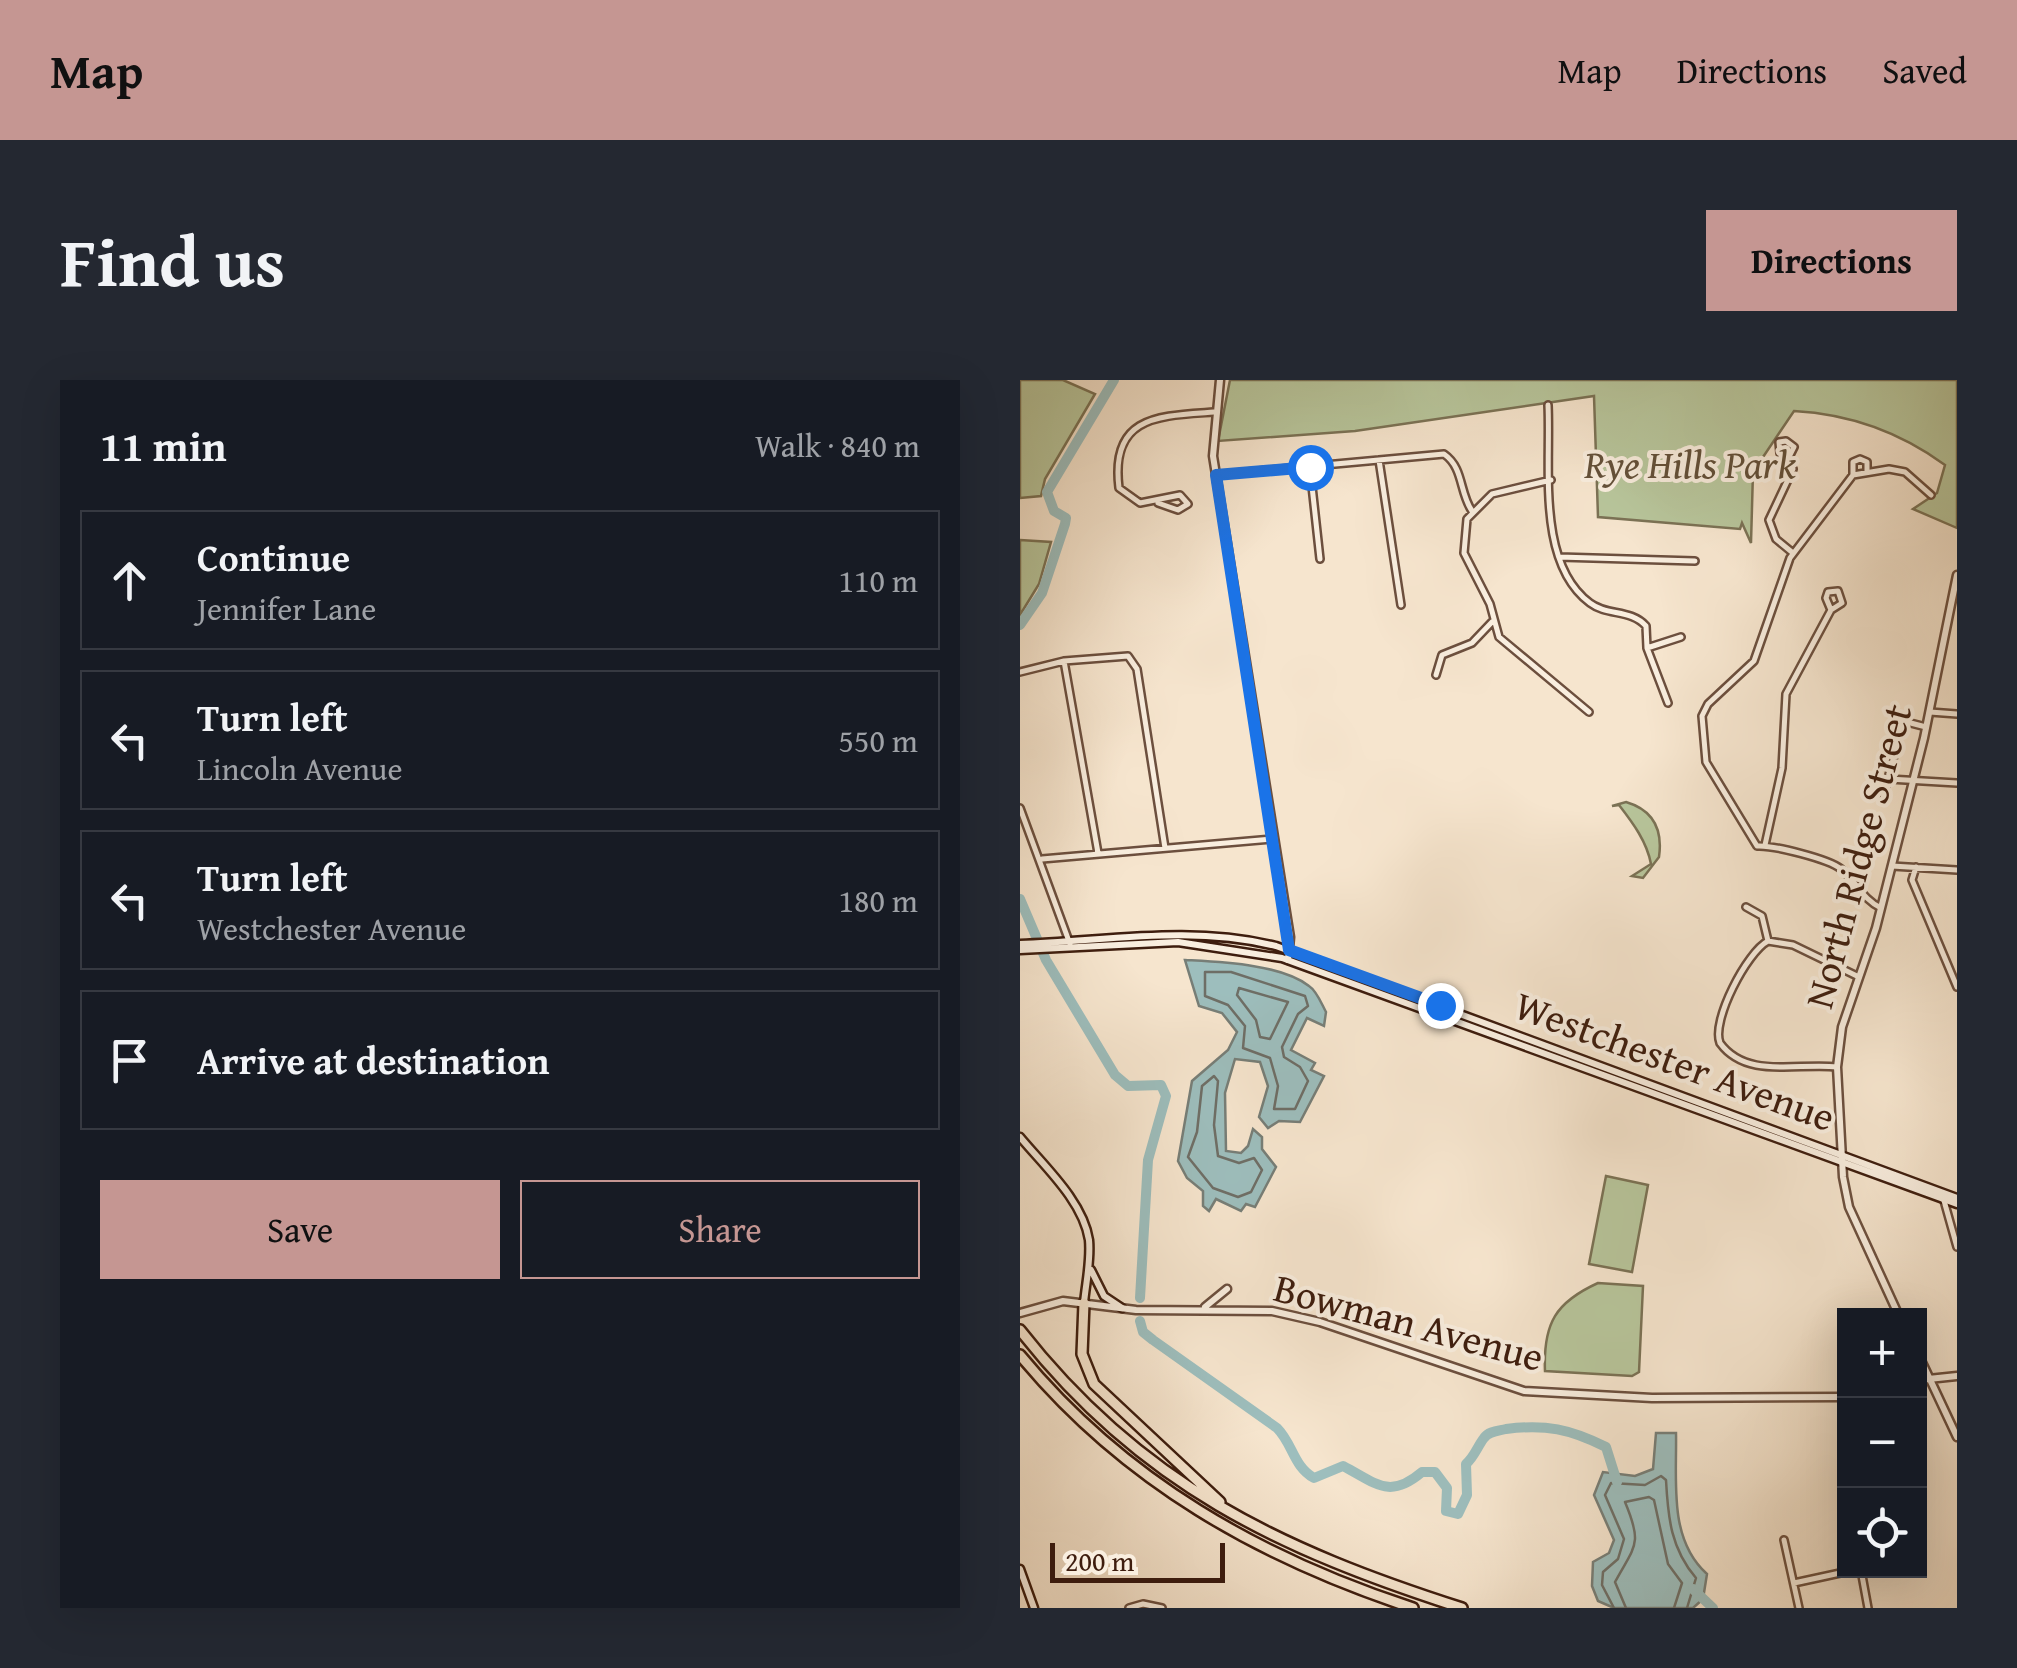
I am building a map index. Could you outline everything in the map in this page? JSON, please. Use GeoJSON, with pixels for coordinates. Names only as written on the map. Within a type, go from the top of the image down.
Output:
{"type":"FeatureCollection","features":[{"type":"Feature","properties":{"kind":"highway"},"geometry":{"type":"LineString","coordinates":[[1084,1303],[1082,1354],[1094,1384],[1179,1468],[1245,1523]]}},
{"type":"Feature","properties":{"kind":"highway"},"geometry":{"type":"LineString","coordinates":[[1020,1330],[1068,1386],[1122,1437],[1181,1483],[1245,1523],[1342,1568],[1462,1608]]}},
{"type":"Feature","properties":{"kind":"highway"},"geometry":{"type":"LineString","coordinates":[[1020,1355],[1103,1442],[1190,1508],[1295,1565],[1413,1608]]}},
{"type":"Feature","properties":{"kind":"street"},"geometry":{"type":"LineString","coordinates":[[1220,380],[1214,412],[1216,475],[1274,839],[1288,960]]}},
{"type":"Feature","properties":{"kind":"street"},"geometry":{"type":"LineString","coordinates":[[1548,405],[1552,535],[1557,557],[1589,603],[1640,620],[1650,632],[1647,648],[1668,703]]}},
{"type":"Feature","properties":{"kind":"street"},"geometry":{"type":"LineString","coordinates":[[1158,503],[1180,495],[1188,504],[1178,510],[1130,500],[1119,488],[1119,462],[1130,432],[1149,418],[1214,412]]}},
{"type":"Feature","properties":{"kind":"street"},"geometry":{"type":"LineString","coordinates":[[1216,475],[1448,455],[1456,464],[1463,498],[1472,511]]}},
{"type":"Feature","properties":{"kind":"street"},"geometry":{"type":"LineString","coordinates":[[1788,459],[1794,469],[1769,520],[1776,539],[1793,553]]}},
{"type":"Feature","properties":{"kind":"street"},"geometry":{"type":"LineString","coordinates":[[1379,460],[1401,606]]}},
{"type":"Feature","properties":{"kind":"street"},"geometry":{"type":"LineString","coordinates":[[1867,472],[1864,460],[1853,462],[1853,472],[1829,512],[1793,553],[1754,661],[1708,704],[1702,716],[1706,762],[1758,846],[1827,860],[1882,908]]}},
{"type":"Feature","properties":{"kind":"street"},"geometry":{"type":"LineString","coordinates":[[1310,467],[1320,559]]}},
{"type":"Feature","properties":{"kind":"street"},"geometry":{"type":"LineString","coordinates":[[1853,472],[1863,477],[1867,472]]}},
{"type":"Feature","properties":{"kind":"street"},"geometry":{"type":"LineString","coordinates":[[1867,472],[1904,472],[1932,495]]}},
{"type":"Feature","properties":{"kind":"street"},"geometry":{"type":"LineString","coordinates":[[1552,480],[1492,494],[1472,511],[1465,529],[1464,553],[1490,604],[1492,622],[1514,651],[1589,712]]}},
{"type":"Feature","properties":{"kind":"street"},"geometry":{"type":"LineString","coordinates":[[1557,557],[1695,561]]}},
{"type":"Feature","properties":{"kind":"street","name":"North Ridge Street"},"geometry":{"type":"LineString","coordinates":[[1895,1308],[1849,1207],[1841,1158],[1837,1068],[1842,1026],[1882,908],[1930,712],[1957,575]]}},
{"type":"Feature","properties":{"kind":"street"},"geometry":{"type":"LineString","coordinates":[[1766,845],[1782,768],[1786,694],[1831,610]]}},
{"type":"Feature","properties":{"kind":"street"},"geometry":{"type":"LineString","coordinates":[[1436,675],[1442,655],[1472,643],[1492,622]]}},
{"type":"Feature","properties":{"kind":"street"},"geometry":{"type":"LineString","coordinates":[[1647,648],[1681,637]]}},
{"type":"Feature","properties":{"kind":"street"},"geometry":{"type":"LineString","coordinates":[[1020,672],[1064,661],[1121,654],[1137,668],[1165,848]]}},
{"type":"Feature","properties":{"kind":"street"},"geometry":{"type":"LineString","coordinates":[[1064,661],[1098,853]]}},
{"type":"Feature","properties":{"kind":"street"},"geometry":{"type":"LineString","coordinates":[[1930,712],[1957,714]]}},
{"type":"Feature","properties":{"kind":"street"},"geometry":{"type":"LineString","coordinates":[[1883,798],[1903,721],[1926,727]]}},
{"type":"Feature","properties":{"kind":"street"},"geometry":{"type":"LineString","coordinates":[[1888,779],[1957,783]]}},
{"type":"Feature","properties":{"kind":"street"},"geometry":{"type":"LineString","coordinates":[[1020,808],[1070,943]]}},
{"type":"Feature","properties":{"kind":"street"},"geometry":{"type":"LineString","coordinates":[[1042,859],[1274,839]]}},
{"type":"Feature","properties":{"kind":"street"},"geometry":{"type":"LineString","coordinates":[[1892,866],[1957,870]]}},
{"type":"Feature","properties":{"kind":"street"},"geometry":{"type":"LineString","coordinates":[[1916,868],[1912,880],[1957,987]]}},
{"type":"Feature","properties":{"kind":"street"},"geometry":{"type":"LineString","coordinates":[[1746,907],[1762,916],[1768,941]]}},
{"type":"Feature","properties":{"kind":"street","name":"Westchester Avenue"},"geometry":{"type":"LineString","coordinates":[[1024,947],[1191,933],[1289,950],[1957,1201]]}},
{"type":"Feature","properties":{"kind":"street"},"geometry":{"type":"LineString","coordinates":[[1768,941],[1793,945],[1859,978]]}},
{"type":"Feature","properties":{"kind":"street"},"geometry":{"type":"LineString","coordinates":[[1768,941],[1747,962],[1722,1014],[1716,1028],[1720,1044],[1730,1054],[1769,1068],[1837,1068]]}},
{"type":"Feature","properties":{"kind":"street","name":"Westchester Avenue"},"geometry":{"type":"LineString","coordinates":[[1070,943],[1178,942],[1239,948],[1288,960],[1841,1158]]}},
{"type":"Feature","properties":{"kind":"street"},"geometry":{"type":"LineString","coordinates":[[1020,1137],[1082,1220],[1089,1264],[1098,1288],[1122,1308]]}},
{"type":"Feature","properties":{"kind":"street"},"geometry":{"type":"LineString","coordinates":[[1943,1196],[1957,1247]]}},
{"type":"Feature","properties":{"kind":"street"},"geometry":{"type":"LineString","coordinates":[[1084,1303],[1089,1264]]}},
{"type":"Feature","properties":{"kind":"street"},"geometry":{"type":"LineString","coordinates":[[1201,1310],[1227,1289]]}},
{"type":"Feature","properties":{"kind":"street","name":"Bowman Avenue"},"geometry":{"type":"LineString","coordinates":[[1020,1313],[1056,1302],[1292,1314],[1524,1391],[1652,1398],[1837,1397]]}},
{"type":"Feature","properties":{"kind":"street"},"geometry":{"type":"LineString","coordinates":[[1927,1371],[1957,1437]]}},
{"type":"Feature","properties":{"kind":"street"},"geometry":{"type":"LineString","coordinates":[[1927,1380],[1957,1376]]}},
{"type":"Feature","properties":{"kind":"street"},"geometry":{"type":"LineString","coordinates":[[1784,1540],[1800,1608]]}},
{"type":"Feature","properties":{"kind":"street"},"geometry":{"type":"LineString","coordinates":[[1020,1570],[1034,1608]]}},
{"type":"Feature","properties":{"kind":"street"},"geometry":{"type":"LineString","coordinates":[[1794,1583],[1837,1574]]}},
{"type":"Feature","properties":{"kind":"street"},"geometry":{"type":"LineString","coordinates":[[1860,1578],[1868,1608]]}},
{"type":"Feature","properties":{"kind":"street"},"geometry":{"type":"LineString","coordinates":[[1129,1608],[1148,1604],[1162,1608]]}},
{"type":"Feature","properties":{"kind":"green space"},"geometry":{"type":"Polygon","coordinates":[[[1020,380],[1063,380],[1095,394],[1045,479],[1041,496],[1020,498],[1020,380]]]}},
{"type":"Feature","properties":{"kind":"green space","name":"Rye Hills Park"},"geometry":{"type":"Polygon","coordinates":[[[1230,380],[1957,380],[1957,528],[1913,509],[1937,493],[1945,465],[1892,434],[1834,416],[1794,411],[1753,472],[1751,543],[1742,523],[1740,529],[1598,517],[1594,396],[1355,431],[1218,441],[1230,380]]]}},
{"type":"Feature","properties":{"kind":"green space"},"geometry":{"type":"Polygon","coordinates":[[[1020,540],[1051,542],[1039,584],[1020,615],[1020,540]]]}},
{"type":"Feature","properties":{"kind":"green space"},"geometry":{"type":"Polygon","coordinates":[[[1626,802],[1643,810],[1657,829],[1659,857],[1643,878],[1632,876],[1651,864],[1646,848],[1619,805],[1612,806],[1626,802]]]}},
{"type":"Feature","properties":{"kind":"green space"},"geometry":{"type":"Polygon","coordinates":[[[1606,1176],[1648,1185],[1632,1272],[1589,1264],[1606,1176]]]}},
{"type":"Feature","properties":{"kind":"green space"},"geometry":{"type":"Polygon","coordinates":[[[1598,1283],[1643,1286],[1639,1372],[1632,1376],[1545,1371],[1547,1340],[1555,1316],[1572,1298],[1598,1283]]]}},
{"type":"Feature","properties":{"kind":"water"},"geometry":{"type":"Polygon","coordinates":[[[1185,960],[1283,973],[1312,988],[1326,1012],[1324,1026],[1307,1018],[1291,1050],[1315,1063],[1311,1070],[1324,1076],[1300,1122],[1279,1121],[1268,1128],[1259,1117],[1268,1086],[1260,1062],[1235,1059],[1225,1093],[1226,1151],[1241,1153],[1248,1146],[1253,1129],[1262,1137],[1262,1149],[1276,1167],[1255,1207],[1246,1204],[1241,1211],[1216,1199],[1209,1211],[1203,1206],[1203,1191],[1187,1178],[1178,1161],[1192,1081],[1228,1050],[1237,1032],[1222,1013],[1199,1006],[1185,960]]]}},
{"type":"Feature","properties":{"kind":"water"},"geometry":{"type":"Polygon","coordinates":[[[1656,1433],[1676,1433],[1680,1527],[1695,1560],[1707,1574],[1703,1599],[1693,1608],[1614,1608],[1598,1601],[1592,1586],[1593,1562],[1609,1553],[1614,1540],[1594,1495],[1603,1472],[1635,1476],[1653,1469],[1656,1433]]]}},
{"type":"Feature","properties":{"kind":"waterway"},"geometry":{"type":"LineString","coordinates":[[1020,625],[1042,593],[1065,524],[1066,518],[1054,511],[1047,492],[1114,380]]}},
{"type":"Feature","properties":{"kind":"waterway"},"geometry":{"type":"LineString","coordinates":[[1020,899],[1046,960],[1115,1075],[1128,1086],[1161,1085],[1166,1096],[1148,1160],[1140,1298]]}},
{"type":"Feature","properties":{"kind":"waterway"},"geometry":{"type":"LineString","coordinates":[[1140,1321],[1143,1332],[1153,1340],[1277,1428],[1302,1467],[1314,1478],[1343,1466],[1374,1483],[1391,1487],[1422,1472],[1435,1472],[1447,1488],[1446,1511],[1458,1514],[1467,1495],[1466,1464],[1484,1438],[1497,1431],[1533,1427],[1569,1432],[1606,1447],[1617,1482]]}},
{"type":"Feature","properties":{"kind":"waterway"},"geometry":{"type":"LineString","coordinates":[[1693,1589],[1713,1608]]}},
{"type":"Feature","properties":{"kind":"route"},"geometry":{"type":"LineString","coordinates":[[1310,467],[1216,475],[1289,950],[1440,1005]]}}]}
